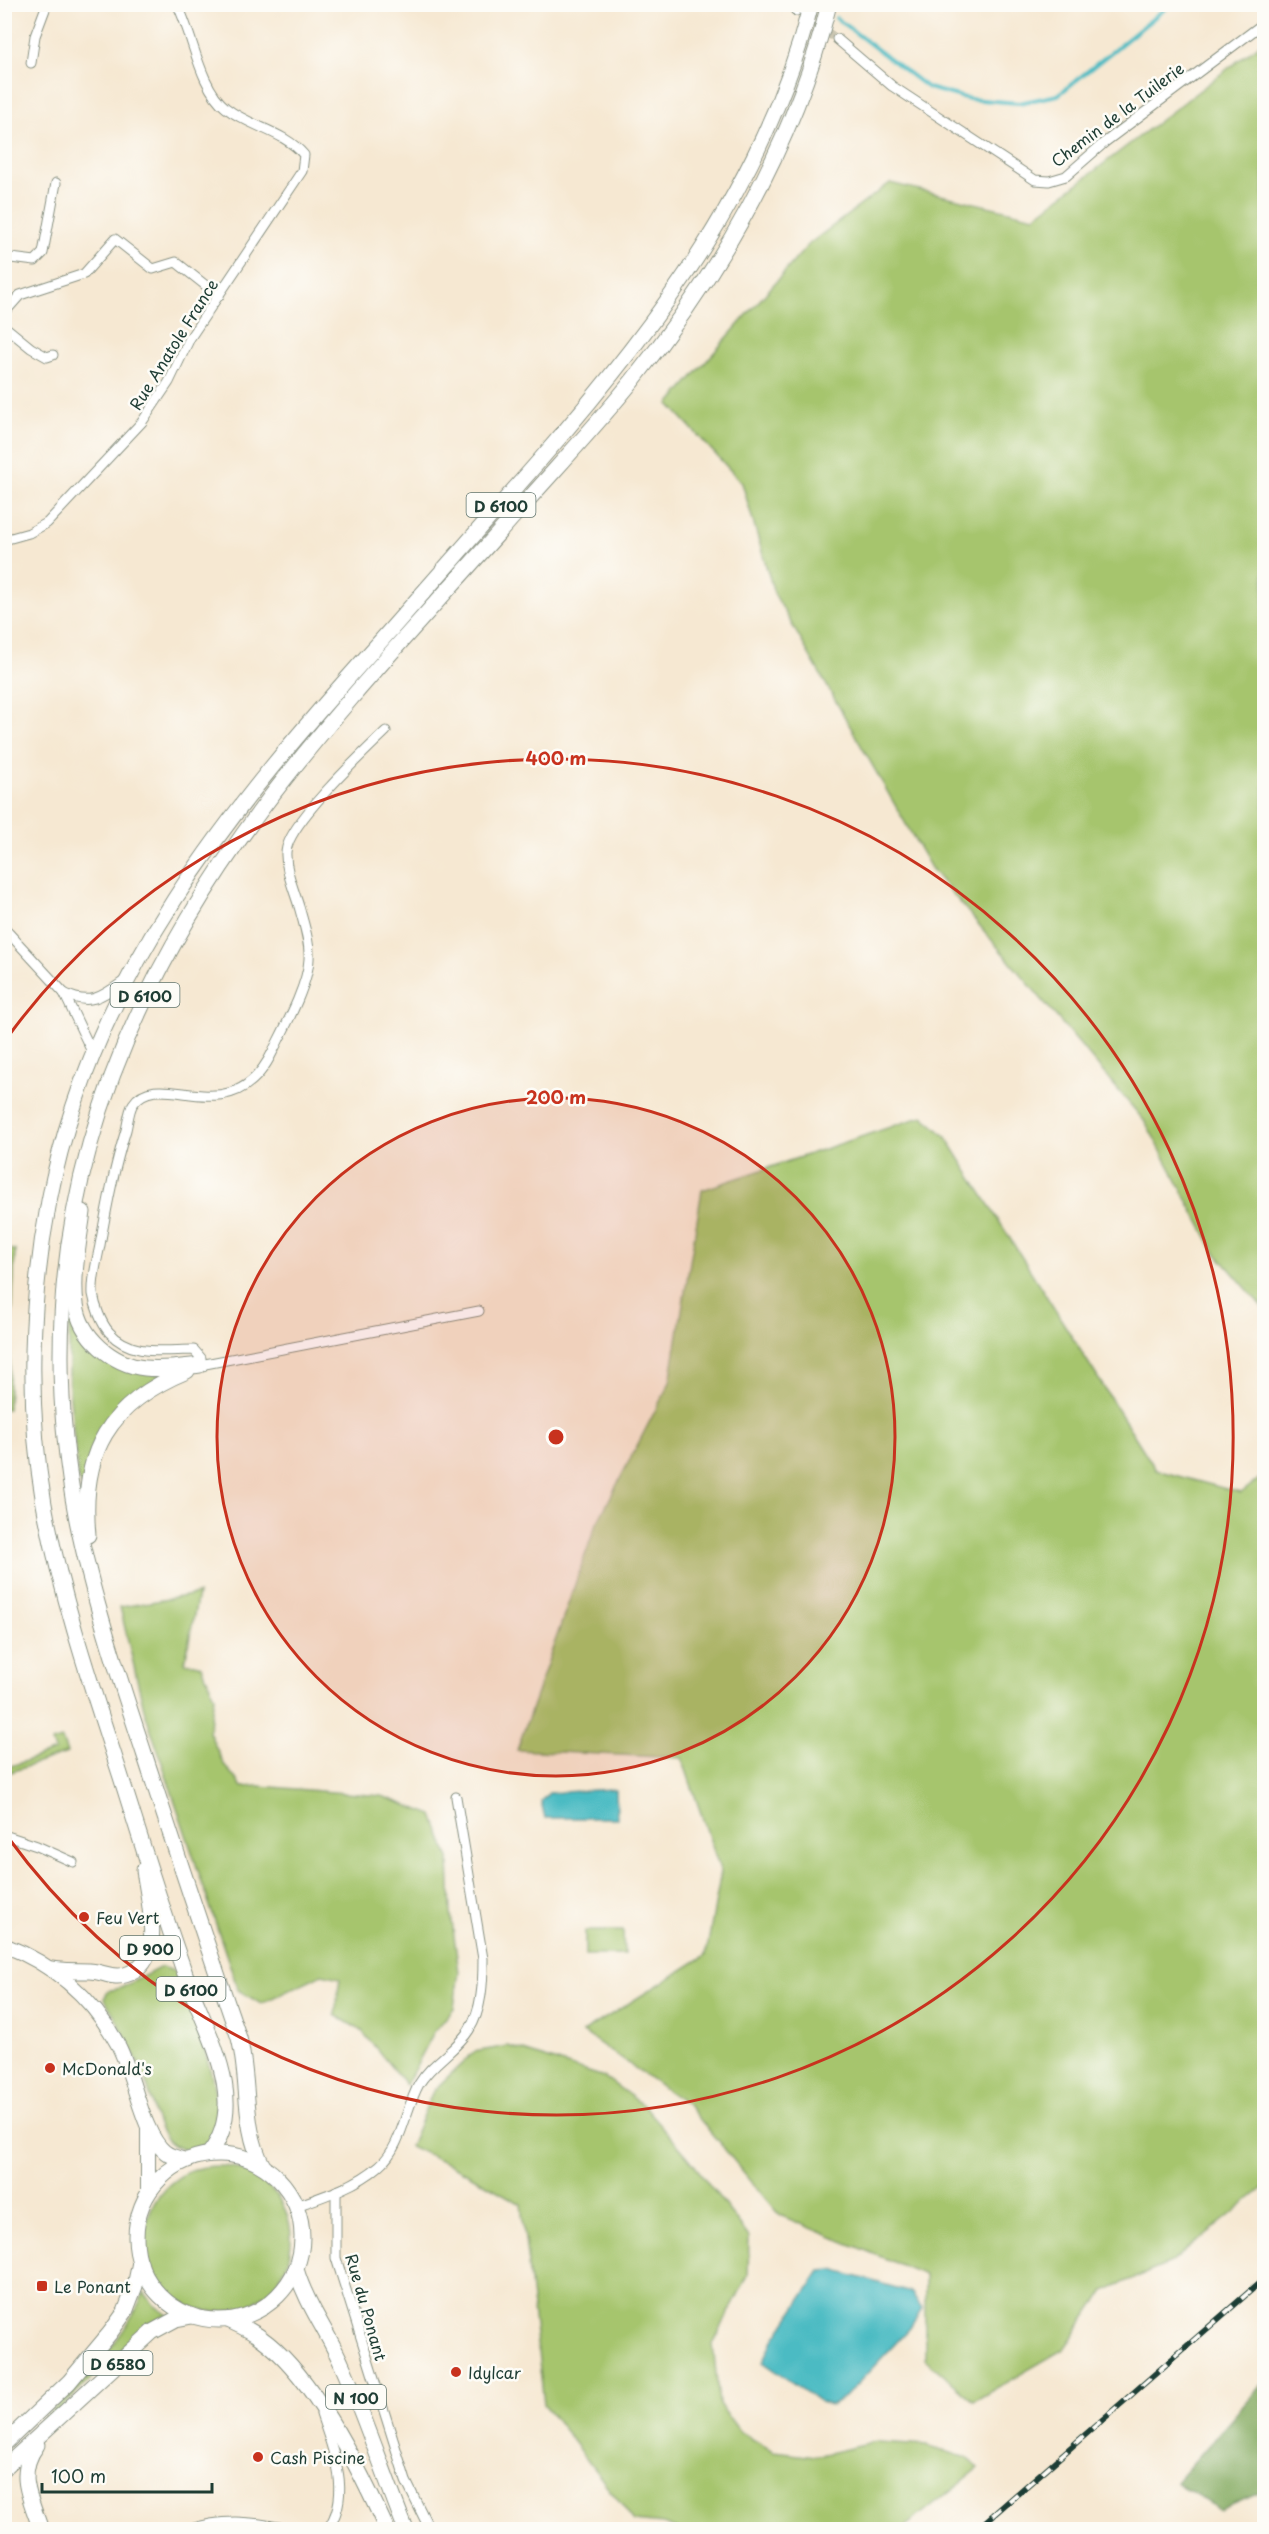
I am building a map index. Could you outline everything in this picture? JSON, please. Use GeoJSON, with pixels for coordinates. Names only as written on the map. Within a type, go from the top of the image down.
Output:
{"type":"FeatureCollection","features":[{"type":"Feature","properties":{"kind":"main road","name":"D 6100"},"geometry":{"type":"LineString","coordinates":[[209,2154],[222,2134],[225,2116],[221,2068],[214,2044],[186,1978],[84,1664],[58,1572],[43,1497],[34,1400],[36,1292],[49,1200],[64,1136],[93,1054],[126,980],[171,901],[255,785],[601,391],[681,285],[745,177],[771,123],[793,69],[811,4]]}},
{"type":"Feature","properties":{"kind":"main road","name":"D 6100"},"geometry":{"type":"LineString","coordinates":[[263,2166],[255,2151],[250,2132],[246,2064],[239,2038],[120,1682],[93,1586],[70,1476],[62,1385],[61,1342],[68,1240],[97,1118],[125,1040],[161,963],[212,881],[264,806],[329,726],[634,378],[701,285],[749,209],[778,149],[810,67],[829,4]]}},
{"type":"Feature","properties":{"kind":"main road"},"geometry":{"type":"LineString","coordinates":[[97,1118],[74,1287],[76,1307],[82,1323],[95,1343],[110,1356],[126,1365],[161,1369],[200,1365]]}},
{"type":"Feature","properties":{"kind":"main road"},"geometry":{"type":"LineString","coordinates":[[93,1586],[87,1493],[89,1471],[99,1444],[111,1425],[137,1398],[167,1379],[200,1365]]}},
{"type":"Feature","properties":{"kind":"main road","name":"D 900"},"geometry":{"type":"LineString","coordinates":[[51,1969],[90,1971],[112,1977],[126,1975],[143,1963],[150,1953],[151,1934],[140,1834]]}},
{"type":"Feature","properties":{"kind":"main road","name":"D 900"},"geometry":{"type":"LineString","coordinates":[[4,1946],[51,1969],[86,1998],[118,2044],[147,2124],[165,2152],[186,2160]]}},
{"type":"Feature","properties":{"kind":"main road","name":"D 900"},"geometry":{"type":"LineString","coordinates":[[147,2124],[148,2193]]}},
{"type":"Feature","properties":{"kind":"main road","name":"N 100"},"geometry":{"type":"LineString","coordinates":[[209,2154],[237,2156],[263,2166],[288,2190],[296,2206],[302,2227],[302,2248],[296,2269],[285,2289],[269,2304],[250,2315],[228,2320],[192,2316],[165,2300],[146,2276],[140,2262],[136,2234],[140,2213],[148,2193],[158,2180],[186,2160],[209,2154]]}},
{"type":"Feature","properties":{"kind":"main road","name":"D 6580"},"geometry":{"type":"LineString","coordinates":[[4,2444],[69,2382],[110,2333],[125,2312],[135,2286],[140,2262]]}},
{"type":"Feature","properties":{"kind":"main road","name":"N 100"},"geometry":{"type":"LineString","coordinates":[[296,2269],[309,2304],[339,2358],[354,2392],[406,2529]]}},
{"type":"Feature","properties":{"kind":"main road","name":"D 6580"},"geometry":{"type":"LineString","coordinates":[[4,2468],[152,2332],[176,2319],[192,2316]]}},
{"type":"Feature","properties":{"kind":"main road","name":"N 100"},"geometry":{"type":"LineString","coordinates":[[228,2320],[261,2338],[280,2355],[316,2400],[359,2473],[387,2529]]}},
{"type":"Feature","properties":{"kind":"main road"},"geometry":{"type":"LineString","coordinates":[[41,2529],[25,2480],[25,2466],[54,2424]]}},
{"type":"Feature","properties":{"kind":"street"},"geometry":{"type":"LineString","coordinates":[[31,63],[35,36],[47,4]]}},
{"type":"Feature","properties":{"kind":"street","name":"Rue Anatole France"},"geometry":{"type":"LineString","coordinates":[[4,540],[29,533],[47,523],[142,422],[169,382],[190,338],[302,171],[304,155],[295,145],[225,108],[210,88],[177,4]]}},
{"type":"Feature","properties":{"kind":"street","name":"Chemin de la Tuilerie"},"geometry":{"type":"LineString","coordinates":[[837,39],[892,86],[1035,180],[1049,182],[1066,176],[1105,142],[1264,23]]}},
{"type":"Feature","properties":{"kind":"street"},"geometry":{"type":"LineString","coordinates":[[4,260],[11,258],[34,261],[43,253],[56,183]]}},
{"type":"Feature","properties":{"kind":"street"},"geometry":{"type":"LineString","coordinates":[[4,313],[20,295],[84,274],[115,239],[153,270],[176,262],[219,296]]}},
{"type":"Feature","properties":{"kind":"street"},"geometry":{"type":"LineString","coordinates":[[4,326],[31,348],[47,357],[53,355]]}},
{"type":"Feature","properties":{"kind":"street"},"geometry":{"type":"LineString","coordinates":[[386,731],[330,787],[292,836],[286,851],[288,869],[307,935],[308,972],[272,1053],[256,1077],[235,1093],[214,1097],[164,1090],[147,1094],[134,1103],[112,1176],[93,1295],[99,1315],[108,1331],[123,1344],[143,1351],[194,1350],[201,1358],[200,1365],[479,1311]]}},
{"type":"Feature","properties":{"kind":"street"},"geometry":{"type":"LineString","coordinates":[[4,928],[64,993],[93,1054]]}},
{"type":"Feature","properties":{"kind":"street"},"geometry":{"type":"LineString","coordinates":[[64,993],[80,1000],[98,999],[126,980]]}},
{"type":"Feature","properties":{"kind":"street"},"geometry":{"type":"LineString","coordinates":[[296,2206],[368,2176],[382,2164],[393,2148],[418,2086],[429,2070],[469,2030],[477,2009],[483,1959],[456,1797]]}},
{"type":"Feature","properties":{"kind":"street"},"geometry":{"type":"LineString","coordinates":[[4,1835],[38,1846],[73,1862]]}},
{"type":"Feature","properties":{"kind":"street","name":"Rue du Ponant"},"geometry":{"type":"LineString","coordinates":[[336,2191],[336,2259],[406,2481],[430,2529]]}},
{"type":"Feature","properties":{"kind":"street"},"geometry":{"type":"LineString","coordinates":[[316,2400],[332,2449],[341,2494],[339,2510],[327,2529]]}},
{"type":"Feature","properties":{"kind":"street"},"geometry":{"type":"LineString","coordinates":[[188,2529],[204,2524],[238,2520],[294,2529]]}},
{"type":"Feature","properties":{"kind":"green space"},"geometry":{"type":"Polygon","coordinates":[[[1264,41],[1264,1309],[1215,1252],[1146,1123],[931,868],[774,593],[742,483],[669,404],[809,244],[890,183],[1034,217],[1264,41]]]}},
{"type":"Feature","properties":{"kind":"green space"},"geometry":{"type":"Polygon","coordinates":[[[923,1116],[946,1137],[1156,1470],[1241,1493],[1264,1475],[1264,2188],[1170,2263],[1104,2291],[1064,2349],[974,2401],[925,2359],[925,2275],[779,2215],[688,2105],[583,2032],[706,1955],[721,1872],[682,1758],[517,1750],[595,1527],[670,1382],[702,1190],[923,1116]]]}},
{"type":"Feature","properties":{"kind":"green space"},"geometry":{"type":"Polygon","coordinates":[[[5,1249],[15,1250],[8,1409],[4,1409],[5,1249]]]}},
{"type":"Feature","properties":{"kind":"green space"},"geometry":{"type":"Polygon","coordinates":[[[69,1309],[92,1349],[161,1375],[119,1407],[82,1487],[78,1477],[69,1388],[69,1309]]]}},
{"type":"Feature","properties":{"kind":"green space"},"geometry":{"type":"Polygon","coordinates":[[[198,1594],[185,1662],[202,1666],[214,1696],[209,1732],[223,1763],[242,1787],[259,1786],[382,1796],[433,1815],[449,1859],[451,1914],[459,1972],[454,2008],[434,2032],[406,2085],[362,2031],[335,2015],[340,1978],[322,1974],[261,2004],[238,1990],[144,1709],[120,1607],[198,1594]]]}},
{"type":"Feature","properties":{"kind":"green space"},"geometry":{"type":"Polygon","coordinates":[[[62,1739],[67,1753],[5,1774],[5,1768],[55,1751],[52,1742],[62,1739]]]}},
{"type":"Feature","properties":{"kind":"green space"},"geometry":{"type":"Polygon","coordinates":[[[585,1931],[623,1931],[624,1955],[585,1955],[585,1931]]]}},
{"type":"Feature","properties":{"kind":"green space"},"geometry":{"type":"Polygon","coordinates":[[[161,1967],[175,1971],[201,2038],[216,2097],[216,2122],[209,2140],[192,2149],[175,2146],[162,2133],[140,2066],[105,1999],[107,1991],[121,1988],[161,1967]]]}},
{"type":"Feature","properties":{"kind":"green space"},"geometry":{"type":"Polygon","coordinates":[[[508,2046],[604,2077],[643,2105],[689,2158],[749,2237],[748,2275],[713,2344],[719,2404],[740,2432],[773,2451],[816,2456],[877,2442],[927,2445],[966,2458],[979,2468],[902,2529],[679,2530],[663,2524],[634,2521],[544,2404],[521,2204],[459,2169],[410,2146],[433,2091],[474,2052],[508,2046]]]}},
{"type":"Feature","properties":{"kind":"green space"},"geometry":{"type":"Polygon","coordinates":[[[218,2166],[246,2171],[270,2187],[286,2211],[291,2239],[286,2267],[270,2291],[246,2307],[218,2312],[190,2307],[166,2291],[150,2267],[145,2239],[150,2211],[166,2187],[190,2171],[218,2166]]]}},
{"type":"Feature","properties":{"kind":"green space"},"geometry":{"type":"Polygon","coordinates":[[[144,2292],[154,2305],[168,2315],[147,2324],[36,2433],[33,2429],[110,2349],[135,2312],[144,2292]]]}},
{"type":"Feature","properties":{"kind":"green space"},"geometry":{"type":"Polygon","coordinates":[[[1264,2382],[1264,2491],[1220,2510],[1176,2482],[1264,2382]]]}},
{"type":"Feature","properties":{"kind":"water"},"geometry":{"type":"Polygon","coordinates":[[[616,1790],[617,1818],[545,1818],[541,1801],[549,1793],[616,1790]]]}},
{"type":"Feature","properties":{"kind":"water"},"geometry":{"type":"Polygon","coordinates":[[[833,2270],[911,2292],[922,2308],[910,2328],[845,2397],[831,2405],[820,2402],[763,2362],[772,2343],[820,2271],[833,2270]]]}},
{"type":"Feature","properties":{"kind":"waterway"},"geometry":{"type":"LineString","coordinates":[[836,18],[928,88],[969,99],[1019,103],[1058,95],[1171,4]]}},
{"type":"Feature","properties":{"kind":"tunnel"},"geometry":{"type":"LineString","coordinates":[[803,16],[837,39]]}},
{"type":"Feature","properties":{"kind":"railway"},"geometry":{"type":"LineString","coordinates":[[976,2530],[1264,2279]]}},
{"type":"Feature","properties":{"kind":"place","name":"Feu Vert"},"geometry":{"type":"Point","coordinates":[84,1917]}},
{"type":"Feature","properties":{"kind":"place","name":"McDonald's"},"geometry":{"type":"Point","coordinates":[50,2068]}},
{"type":"Feature","properties":{"kind":"place","name":"Le Ponant"},"geometry":{"type":"Point","coordinates":[42,2286]}},
{"type":"Feature","properties":{"kind":"place","name":"Idylcar"},"geometry":{"type":"Point","coordinates":[456,2372]}},
{"type":"Feature","properties":{"kind":"place","name":"Cash Piscine"},"geometry":{"type":"Point","coordinates":[258,2457]}}]}
